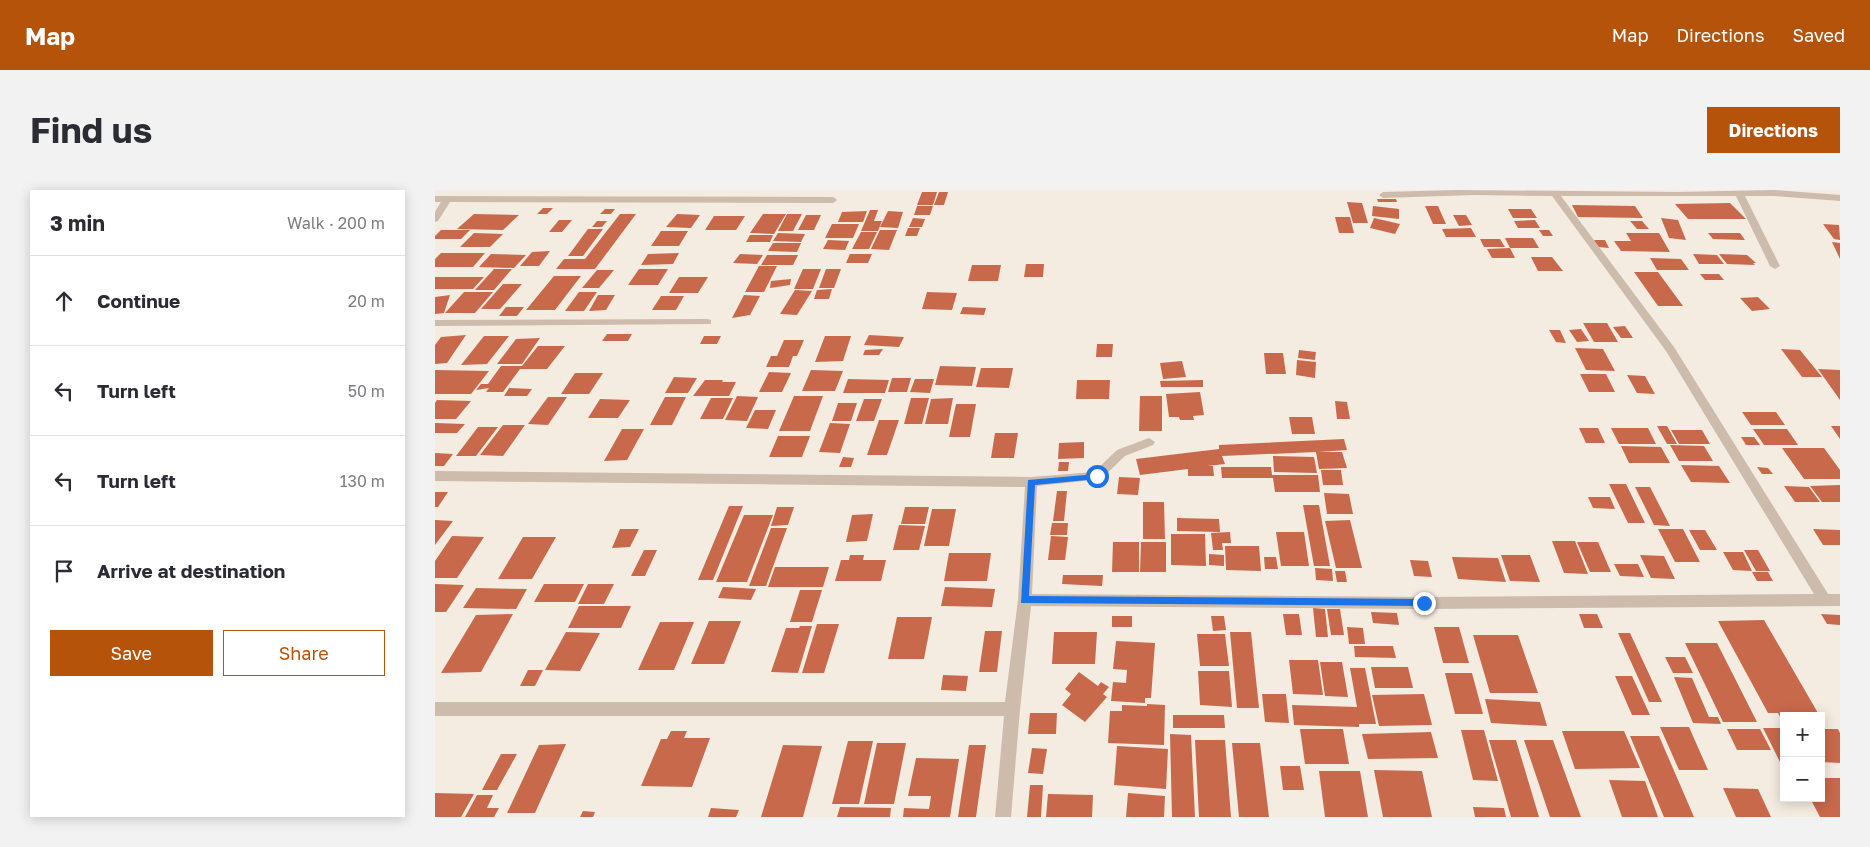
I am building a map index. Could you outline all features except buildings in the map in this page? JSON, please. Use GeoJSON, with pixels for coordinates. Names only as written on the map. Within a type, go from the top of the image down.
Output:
{"type":"FeatureCollection","features":[{"type":"Feature","properties":{"kind":"street"},"geometry":{"type":"LineString","coordinates":[[1383,195],[1473,191],[1555,194],[1740,195],[1774,193],[1840,198]]}},
{"type":"Feature","properties":{"kind":"street"},"geometry":{"type":"LineString","coordinates":[[1555,194],[1670,348],[1825,601]]}},
{"type":"Feature","properties":{"kind":"street"},"geometry":{"type":"LineString","coordinates":[[1740,195],[1775,266]]}},
{"type":"Feature","properties":{"kind":"street"},"geometry":{"type":"LineString","coordinates":[[435,199],[833,200]]}},
{"type":"Feature","properties":{"kind":"street"},"geometry":{"type":"LineString","coordinates":[[435,219],[447,199]]}},
{"type":"Feature","properties":{"kind":"street"},"geometry":{"type":"LineString","coordinates":[[435,323],[707,322]]}},
{"type":"Feature","properties":{"kind":"street"},"geometry":{"type":"LineString","coordinates":[[435,476],[1031,482],[1097,476],[1121,453],[1149,442]]}},
{"type":"Feature","properties":{"kind":"street"},"geometry":{"type":"LineString","coordinates":[[1003,817],[1012,709],[1025,600],[1031,482]]}},
{"type":"Feature","properties":{"kind":"street"},"geometry":{"type":"LineString","coordinates":[[1025,600],[1424,603],[1840,600]]}},
{"type":"Feature","properties":{"kind":"street"},"geometry":{"type":"LineString","coordinates":[[435,709],[1012,709]]}},
{"type":"Feature","properties":{"kind":"route"},"geometry":{"type":"LineString","coordinates":[[1097,476],[1031,482],[1025,600],[1424,603]]}}]}
